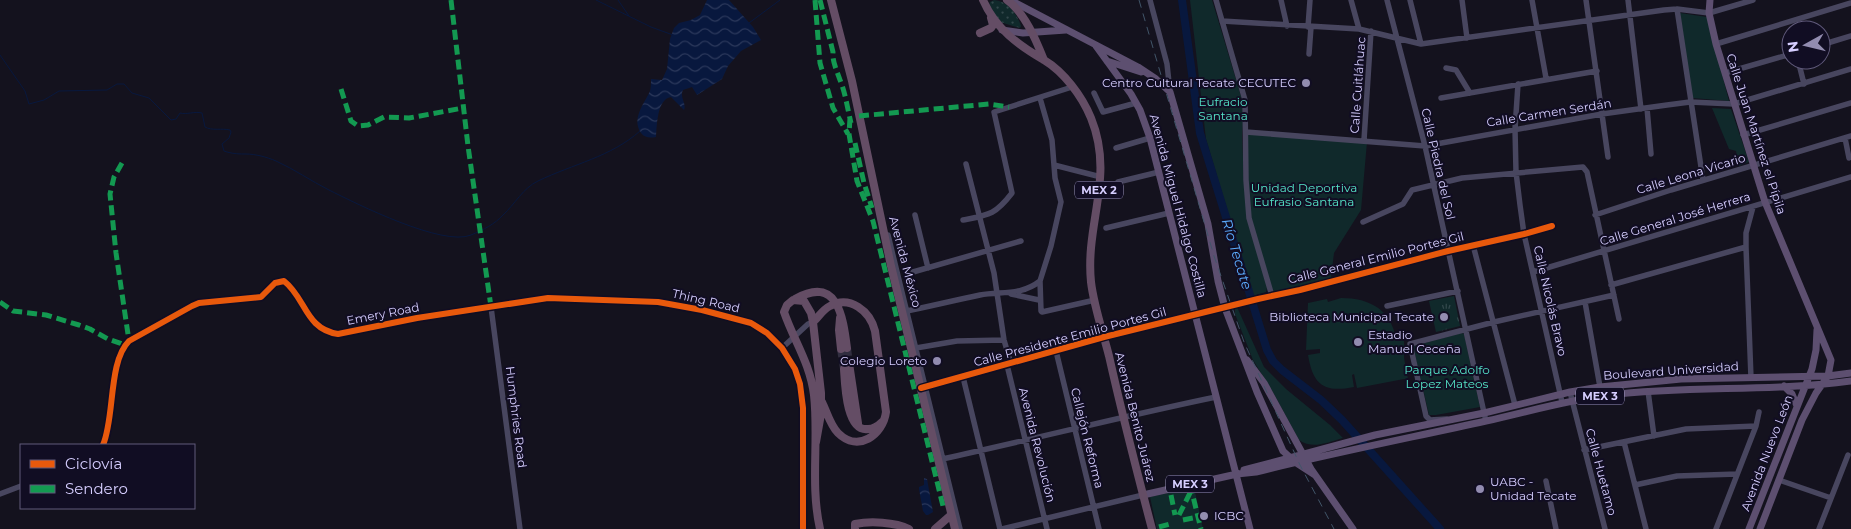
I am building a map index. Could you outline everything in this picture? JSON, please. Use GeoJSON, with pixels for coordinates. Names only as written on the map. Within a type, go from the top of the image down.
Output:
{"type":"FeatureCollection","features":[{"type":"Feature","properties":{"kind":"highway","name":"Avenida México"},"geometry":{"type":"LineString","coordinates":[[830,0],[852,81],[880,212]]}},
{"type":"Feature","properties":{"kind":"highway","name":"MEX 2"},"geometry":{"type":"LineString","coordinates":[[983,0],[1002,30],[1014,41],[1044,60]]}},
{"type":"Feature","properties":{"kind":"highway","name":"MEX 2"},"geometry":{"type":"LineString","coordinates":[[1008,0],[1016,7],[1044,60]]}},
{"type":"Feature","properties":{"kind":"highway"},"geometry":{"type":"LineString","coordinates":[[980,33],[991,28],[993,25],[989,12]]}},
{"type":"Feature","properties":{"kind":"highway","name":"Avenida Benito Juárez"},"geometry":{"type":"LineString","coordinates":[[1044,60],[1064,77],[1072,87],[1086,108],[1096,132],[1100,150],[1101,177],[1091,243],[1091,275],[1095,300],[1123,417],[1152,529]]}},
{"type":"Feature","properties":{"kind":"highway"},"geometry":{"type":"LineString","coordinates":[[880,212],[955,529]]}},
{"type":"Feature","properties":{"kind":"highway"},"geometry":{"type":"LineString","coordinates":[[820,529],[815,500],[816,442],[814,396],[809,370],[784,312],[787,304],[802,296],[821,293],[832,297],[840,314],[839,330],[844,348]]}},
{"type":"Feature","properties":{"kind":"highway"},"geometry":{"type":"LineString","coordinates":[[793,300],[804,301],[811,313],[813,322],[821,400],[821,414],[816,442]]}},
{"type":"Feature","properties":{"kind":"highway"},"geometry":{"type":"LineString","coordinates":[[813,322],[821,312],[831,305],[844,302],[861,308],[872,322],[886,412],[885,419],[875,435],[866,439],[852,441],[844,438],[836,431],[821,400]]}},
{"type":"Feature","properties":{"kind":"highway"},"geometry":{"type":"LineString","coordinates":[[846,366],[850,412],[853,421],[862,429],[871,429],[878,426],[885,419]]}},
{"type":"Feature","properties":{"kind":"highway"},"geometry":{"type":"LineString","coordinates":[[934,529],[951,516]]}},
{"type":"Feature","properties":{"kind":"highway"},"geometry":{"type":"LineString","coordinates":[[942,529],[948,523],[951,516]]}},
{"type":"Feature","properties":{"kind":"highway"},"geometry":{"type":"LineString","coordinates":[[854,529],[856,524],[862,523],[902,526],[909,529]]}},
{"type":"Feature","properties":{"kind":"main road"},"geometry":{"type":"LineString","coordinates":[[989,0],[989,12]]}},
{"type":"Feature","properties":{"kind":"main road"},"geometry":{"type":"LineString","coordinates":[[1008,0],[1138,67],[1170,92],[1208,224],[1218,281],[1225,308],[1256,392],[1281,448],[1293,460],[1315,475]]}},
{"type":"Feature","properties":{"kind":"main road","name":"Calle Juan Martínez el Pípila"},"geometry":{"type":"LineString","coordinates":[[1710,0],[1709,13],[1716,44],[1765,202],[1831,360]]}},
{"type":"Feature","properties":{"kind":"main road"},"geometry":{"type":"LineString","coordinates":[[1002,30],[1030,32],[1066,30]]}},
{"type":"Feature","properties":{"kind":"main road","name":"Avenida Miguel Hidalgo Costilla"},"geometry":{"type":"LineString","coordinates":[[1096,46],[1136,103],[1150,138],[1250,529]]}},
{"type":"Feature","properties":{"kind":"main road"},"geometry":{"type":"LineString","coordinates":[[1107,61],[1151,76]]}},
{"type":"Feature","properties":{"kind":"main road","name":"Calle Juan Martínez el Pípila"},"geometry":{"type":"LineString","coordinates":[[1806,385],[1815,359],[1817,328]]}},
{"type":"Feature","properties":{"kind":"main road"},"geometry":{"type":"LineString","coordinates":[[1242,351],[1264,383],[1315,475],[1354,529]]}},
{"type":"Feature","properties":{"kind":"main road"},"geometry":{"type":"LineString","coordinates":[[1823,384],[1828,376],[1831,360],[1848,374]]}},
{"type":"Feature","properties":{"kind":"main road","name":"Boulevard Universidad"},"geometry":{"type":"LineString","coordinates":[[1293,460],[1336,445],[1375,435],[1600,387],[1681,379],[1848,374]]}},
{"type":"Feature","properties":{"kind":"main road"},"geometry":{"type":"LineString","coordinates":[[1666,390],[1678,386],[1681,383],[1681,379]]}},
{"type":"Feature","properties":{"kind":"main road","name":"Boulevard Universidad"},"geometry":{"type":"LineString","coordinates":[[1306,456],[1342,452],[1486,421],[1572,400],[1648,391],[1806,385],[1851,381]]}},
{"type":"Feature","properties":{"kind":"main road","name":"Avenida Nuevo León"},"geometry":{"type":"LineString","coordinates":[[1760,529],[1802,420],[1823,384]]}},
{"type":"Feature","properties":{"kind":"main road","name":"Avenida Nuevo León"},"geometry":{"type":"LineString","coordinates":[[1750,529],[1806,385]]}},
{"type":"Feature","properties":{"kind":"main road"},"geometry":{"type":"LineString","coordinates":[[1784,386],[1792,394],[1797,407]]}},
{"type":"Feature","properties":{"kind":"main road"},"geometry":{"type":"LineString","coordinates":[[1273,462],[1281,448]]}},
{"type":"Feature","properties":{"kind":"main road"},"geometry":{"type":"LineString","coordinates":[[1233,459],[1250,468]]}},
{"type":"Feature","properties":{"kind":"main road","name":"MEX 3"},"geometry":{"type":"LineString","coordinates":[[1143,495],[1253,472],[1293,460]]}},
{"type":"Feature","properties":{"kind":"main road","name":"MEX 3"},"geometry":{"type":"LineString","coordinates":[[1237,474],[1250,468],[1273,462],[1293,460]]}},
{"type":"Feature","properties":{"kind":"street"},"geometry":{"type":"LineString","coordinates":[[1150,0],[1167,64],[1170,92]]}},
{"type":"Feature","properties":{"kind":"street"},"geometry":{"type":"LineString","coordinates":[[1216,0],[1245,100],[1246,180],[1249,218],[1272,296]]}},
{"type":"Feature","properties":{"kind":"street"},"geometry":{"type":"LineString","coordinates":[[1280,0],[1287,26]]}},
{"type":"Feature","properties":{"kind":"street"},"geometry":{"type":"LineString","coordinates":[[1309,54],[1310,0]]}},
{"type":"Feature","properties":{"kind":"street"},"geometry":{"type":"LineString","coordinates":[[1351,0],[1359,29]]}},
{"type":"Feature","properties":{"kind":"street","name":"Calle Piedra del Sol"},"geometry":{"type":"LineString","coordinates":[[1387,0],[1434,184],[1486,421]]}},
{"type":"Feature","properties":{"kind":"street"},"geometry":{"type":"LineString","coordinates":[[1410,0],[1421,44]]}},
{"type":"Feature","properties":{"kind":"street"},"geometry":{"type":"LineString","coordinates":[[1462,0],[1467,38]]}},
{"type":"Feature","properties":{"kind":"street"},"geometry":{"type":"LineString","coordinates":[[1532,0],[1546,78]]}},
{"type":"Feature","properties":{"kind":"street"},"geometry":{"type":"LineString","coordinates":[[1586,0],[1608,157]]}},
{"type":"Feature","properties":{"kind":"street"},"geometry":{"type":"LineString","coordinates":[[1628,0],[1651,154]]}},
{"type":"Feature","properties":{"kind":"street"},"geometry":{"type":"LineString","coordinates":[[1222,21],[1359,29],[1421,44],[1629,15],[1677,10],[1709,13],[1753,0]]}},
{"type":"Feature","properties":{"kind":"street"},"geometry":{"type":"LineString","coordinates":[[1716,44],[1851,3]]}},
{"type":"Feature","properties":{"kind":"street"},"geometry":{"type":"LineString","coordinates":[[1677,10],[1703,180]]}},
{"type":"Feature","properties":{"kind":"street","name":"Calle Cuitláhuac"},"geometry":{"type":"LineString","coordinates":[[1364,140],[1371,31]]}},
{"type":"Feature","properties":{"kind":"street"},"geometry":{"type":"LineString","coordinates":[[1831,42],[1851,36]]}},
{"type":"Feature","properties":{"kind":"street"},"geometry":{"type":"LineString","coordinates":[[1725,73],[1781,57]]}},
{"type":"Feature","properties":{"kind":"street"},"geometry":{"type":"LineString","coordinates":[[1446,68],[1456,70],[1470,93]]}},
{"type":"Feature","properties":{"kind":"street","name":"Calle Carmen Serdán"},"geometry":{"type":"LineString","coordinates":[[1246,132],[1425,146],[1644,108],[1690,102],[1734,104],[1851,69]]}},
{"type":"Feature","properties":{"kind":"street"},"geometry":{"type":"LineString","coordinates":[[1800,70],[1804,84]]}},
{"type":"Feature","properties":{"kind":"street"},"geometry":{"type":"LineString","coordinates":[[1441,98],[1546,78],[1597,71]]}},
{"type":"Feature","properties":{"kind":"street","name":"Calle Nicolás Bravo"},"geometry":{"type":"LineString","coordinates":[[1518,84],[1515,129],[1516,172],[1524,234],[1562,402]]}},
{"type":"Feature","properties":{"kind":"street"},"geometry":{"type":"LineString","coordinates":[[962,220],[980,217],[998,210],[1012,193],[994,112],[1072,87]]}},
{"type":"Feature","properties":{"kind":"street"},"geometry":{"type":"LineString","coordinates":[[1094,93],[1103,112],[1136,103]]}},
{"type":"Feature","properties":{"kind":"street"},"geometry":{"type":"LineString","coordinates":[[1040,98],[1052,140],[1055,178],[1061,202],[1040,282],[1039,300],[1042,312],[1095,300]]}},
{"type":"Feature","properties":{"kind":"street"},"geometry":{"type":"LineString","coordinates":[[1743,136],[1851,103]]}},
{"type":"Feature","properties":{"kind":"street"},"geometry":{"type":"LineString","coordinates":[[1848,137],[1849,158]]}},
{"type":"Feature","properties":{"kind":"street","name":"Calle Leona Vicario"},"geometry":{"type":"LineString","coordinates":[[1595,215],[1703,180],[1848,137]]}},
{"type":"Feature","properties":{"kind":"street"},"geometry":{"type":"LineString","coordinates":[[1116,148],[1150,138]]}},
{"type":"Feature","properties":{"kind":"street","name":"Avenida Revolución"},"geometry":{"type":"LineString","coordinates":[[966,164],[989,252],[998,293],[1009,365],[1047,529]]}},
{"type":"Feature","properties":{"kind":"street"},"geometry":{"type":"LineString","coordinates":[[1054,165],[1101,177]]}},
{"type":"Feature","properties":{"kind":"street"},"geometry":{"type":"LineString","coordinates":[[1363,222],[1403,204],[1415,188],[1462,178],[1516,172],[1585,168],[1619,319]]}},
{"type":"Feature","properties":{"kind":"street"},"geometry":{"type":"LineString","coordinates":[[1118,182],[1159,172]]}},
{"type":"Feature","properties":{"kind":"street","name":"Calle General José Herrera"},"geometry":{"type":"LineString","coordinates":[[1533,272],[1851,177]]}},
{"type":"Feature","properties":{"kind":"street"},"geometry":{"type":"LineString","coordinates":[[1751,378],[1746,233],[1753,207]]}},
{"type":"Feature","properties":{"kind":"street","name":"Avenida México"},"geometry":{"type":"LineString","coordinates":[[880,212],[890,242],[916,348],[923,388],[960,529]]}},
{"type":"Feature","properties":{"kind":"street"},"geometry":{"type":"LineString","coordinates":[[1106,228],[1169,213]]}},
{"type":"Feature","properties":{"kind":"street"},"geometry":{"type":"LineString","coordinates":[[915,215],[928,268]]}},
{"type":"Feature","properties":{"kind":"street","name":"Calle General Emilio Portes Gil"},"geometry":{"type":"LineString","coordinates":[[1225,308],[1552,226]]}},
{"type":"Feature","properties":{"kind":"street"},"geometry":{"type":"LineString","coordinates":[[913,272],[989,252],[1021,241]]}},
{"type":"Feature","properties":{"kind":"street"},"geometry":{"type":"LineString","coordinates":[[1473,245],[1515,404]]}},
{"type":"Feature","properties":{"kind":"street"},"geometry":{"type":"LineString","coordinates":[[1611,285],[1746,247]]}},
{"type":"Feature","properties":{"kind":"street","name":"Emery Road"},"geometry":{"type":"LineString","coordinates":[[103,444],[108,430],[118,362],[122,349],[129,341],[199,303],[261,297],[275,283],[284,281],[290,286],[318,327],[338,334],[417,318],[491,307]]}},
{"type":"Feature","properties":{"kind":"street"},"geometry":{"type":"LineString","coordinates":[[1006,294],[1030,288],[1040,282]]}},
{"type":"Feature","properties":{"kind":"street"},"geometry":{"type":"LineString","coordinates":[[1387,306],[1458,291]]}},
{"type":"Feature","properties":{"kind":"street"},"geometry":{"type":"LineString","coordinates":[[907,311],[980,295],[998,293],[1039,300]]}},
{"type":"Feature","properties":{"kind":"street"},"geometry":{"type":"LineString","coordinates":[[1449,420],[1444,418],[1430,420],[1426,416],[1410,344],[1494,322],[1614,295]]}},
{"type":"Feature","properties":{"kind":"street","name":"Thing Road"},"geometry":{"type":"LineString","coordinates":[[491,307],[548,298],[658,302],[702,310],[751,324],[767,333],[782,348],[794,369],[802,395],[803,529]]}},
{"type":"Feature","properties":{"kind":"street"},"geometry":{"type":"LineString","coordinates":[[1585,302],[1600,387]]}},
{"type":"Feature","properties":{"kind":"street","name":"Humphries Road"},"geometry":{"type":"LineString","coordinates":[[491,307],[520,529]]}},
{"type":"Feature","properties":{"kind":"street","name":"Calle Presidente Emilio Portes Gil"},"geometry":{"type":"LineString","coordinates":[[923,388],[1104,337],[1225,308]]}},
{"type":"Feature","properties":{"kind":"street"},"geometry":{"type":"LineString","coordinates":[[782,348],[808,324],[813,322]]}},
{"type":"Feature","properties":{"kind":"street"},"geometry":{"type":"LineString","coordinates":[[916,348],[957,341],[1004,340]]}},
{"type":"Feature","properties":{"kind":"street","name":"Callejón Reforma"},"geometry":{"type":"LineString","coordinates":[[1056,351],[1099,529]]}},
{"type":"Feature","properties":{"kind":"street"},"geometry":{"type":"LineString","coordinates":[[963,378],[1001,529],[1143,495]]}},
{"type":"Feature","properties":{"kind":"street"},"geometry":{"type":"LineString","coordinates":[[1648,391],[1654,436]]}},
{"type":"Feature","properties":{"kind":"street","name":"Calle Huetamo"},"geometry":{"type":"LineString","coordinates":[[1570,392],[1605,529]]}},
{"type":"Feature","properties":{"kind":"street"},"geometry":{"type":"LineString","coordinates":[[942,459],[1074,427],[1216,397]]}},
{"type":"Feature","properties":{"kind":"street"},"geometry":{"type":"LineString","coordinates":[[1716,529],[1756,426],[1758,412]]}},
{"type":"Feature","properties":{"kind":"street"},"geometry":{"type":"LineString","coordinates":[[1584,450],[1702,427],[1756,426]]}},
{"type":"Feature","properties":{"kind":"street"},"geometry":{"type":"LineString","coordinates":[[1624,442],[1646,529]]}},
{"type":"Feature","properties":{"kind":"street"},"geometry":{"type":"LineString","coordinates":[[1819,529],[1848,455]]}},
{"type":"Feature","properties":{"kind":"street"},"geometry":{"type":"LineString","coordinates":[[1635,485],[1677,476],[1737,474]]}},
{"type":"Feature","properties":{"kind":"street"},"geometry":{"type":"LineString","coordinates":[[1779,480],[1831,498]]}},
{"type":"Feature","properties":{"kind":"street"},"geometry":{"type":"LineString","coordinates":[[1546,481],[1556,529]]}},
{"type":"Feature","properties":{"kind":"street"},"geometry":{"type":"LineString","coordinates":[[0,494],[20,486]]}},
{"type":"Feature","properties":{"kind":"green space"},"geometry":{"type":"Polygon","coordinates":[[[994,0],[1004,3],[1011,9],[1019,21],[1020,28],[1000,22],[989,6],[990,2],[994,0]]]}},
{"type":"Feature","properties":{"kind":"green space","name":"Unidad Deportiva Eufrasio Santana"},"geometry":{"type":"Polygon","coordinates":[[[1190,0],[1212,0],[1244,106],[1242,135],[1244,183],[1247,134],[1367,142],[1361,210],[1334,253],[1331,278],[1269,295],[1267,288],[1266,292],[1253,296],[1206,139],[1190,0]]]}},
{"type":"Feature","properties":{"kind":"green space"},"geometry":{"type":"Polygon","coordinates":[[[1680,13],[1707,17],[1729,101],[1692,98],[1680,13]]]}},
{"type":"Feature","properties":{"kind":"green space"},"geometry":{"type":"Polygon","coordinates":[[[1712,108],[1731,109],[1749,162],[1739,166],[1736,151],[1729,149],[1712,108]]]}},
{"type":"Feature","properties":{"kind":"green space"},"geometry":{"type":"Polygon","coordinates":[[[1454,296],[1460,326],[1436,332],[1429,301],[1454,296]]]}},
{"type":"Feature","properties":{"kind":"green space","name":"Estadio Manuel Ceceña"},"geometry":{"type":"Polygon","coordinates":[[[1341,298],[1370,303],[1378,308],[1390,321],[1396,340],[1404,339],[1404,358],[1408,379],[1357,388],[1354,374],[1352,375],[1354,387],[1344,389],[1328,387],[1317,380],[1313,374],[1308,355],[1320,353],[1320,349],[1306,350],[1308,303],[1327,299],[1328,302],[1341,298]]]}},
{"type":"Feature","properties":{"kind":"green space"},"geometry":{"type":"Polygon","coordinates":[[[1237,307],[1264,367],[1286,389],[1343,438],[1315,445],[1299,440],[1253,360],[1235,314],[1237,307]]]}},
{"type":"Feature","properties":{"kind":"green space","name":"Parque Adolfo Lopez Mateos"},"geometry":{"type":"Polygon","coordinates":[[[1464,334],[1480,407],[1429,415],[1413,346],[1464,334]]]}},
{"type":"Feature","properties":{"kind":"green space"},"geometry":{"type":"Polygon","coordinates":[[[1194,487],[1203,529],[1157,529],[1150,497],[1194,487]]]}},
{"type":"Feature","properties":{"kind":"water"},"geometry":{"type":"Polygon","coordinates":[[[707,0],[729,0],[753,27],[761,40],[741,51],[728,66],[722,79],[697,95],[692,87],[683,90],[684,110],[671,97],[666,99],[660,107],[656,137],[646,137],[638,128],[637,122],[650,91],[651,79],[662,80],[667,69],[670,39],[674,28],[679,23],[700,15],[707,0]]]}},
{"type":"Feature","properties":{"kind":"water"},"geometry":{"type":"Polygon","coordinates":[[[924,478],[927,479],[933,512],[928,515],[923,511],[919,489],[919,487],[924,485],[924,478]]]}},
{"type":"Feature","properties":{"kind":"waterway"},"geometry":{"type":"LineString","coordinates":[[596,0],[651,27],[673,35]]}},
{"type":"Feature","properties":{"kind":"waterway"},"geometry":{"type":"LineString","coordinates":[[618,0],[629,16]]}},
{"type":"Feature","properties":{"kind":"waterway"},"geometry":{"type":"LineString","coordinates":[[749,23],[780,0]]}},
{"type":"Feature","properties":{"kind":"waterway","name":"Río Tecate"},"geometry":{"type":"LineString","coordinates":[[1182,0],[1200,133],[1267,350],[1273,361],[1282,370],[1321,400],[1342,420],[1440,529]]}},
{"type":"Feature","properties":{"kind":"waterway"},"geometry":{"type":"LineString","coordinates":[[0,55],[25,91],[29,104],[44,100],[59,91],[107,90],[117,84],[124,84],[132,93],[149,98],[171,120],[176,119],[180,113],[202,113],[205,127],[230,130],[229,138],[222,144],[224,151],[235,154],[257,155],[272,160],[379,214],[421,230],[441,235],[458,237],[471,235],[484,229],[500,218],[523,192],[533,184],[604,154],[629,140],[640,131]]}},
{"type":"Feature","properties":{"kind":"tunnel"},"geometry":{"type":"LineString","coordinates":[[847,348],[849,363]]}},
{"type":"Feature","properties":{"kind":"tunnel"},"geometry":{"type":"LineString","coordinates":[[841,349],[844,369]]}},
{"type":"Feature","properties":{"kind":"railway"},"geometry":{"type":"LineString","coordinates":[[1139,0],[1214,256],[1244,342],[1300,465],[1334,529]]}},
{"type":"Feature","properties":{"kind":"marked path"},"geometry":{"type":"LineString","coordinates":[[451,0],[468,146],[491,307]]}},
{"type":"Feature","properties":{"kind":"marked path"},"geometry":{"type":"LineString","coordinates":[[815,0],[820,63],[833,108],[848,134]]}},
{"type":"Feature","properties":{"kind":"marked path"},"geometry":{"type":"LineString","coordinates":[[820,0],[834,62],[851,123]]}},
{"type":"Feature","properties":{"kind":"marked path"},"geometry":{"type":"LineString","coordinates":[[341,89],[351,121],[358,126],[368,125],[384,117],[409,118],[463,108]]}},
{"type":"Feature","properties":{"kind":"marked path"},"geometry":{"type":"LineString","coordinates":[[859,116],[989,104],[1009,107]]}},
{"type":"Feature","properties":{"kind":"marked path"},"geometry":{"type":"LineString","coordinates":[[850,118],[849,134],[857,181],[873,221],[943,506]]}},
{"type":"Feature","properties":{"kind":"marked path"},"geometry":{"type":"LineString","coordinates":[[855,143],[872,208]]}},
{"type":"Feature","properties":{"kind":"marked path"},"geometry":{"type":"LineString","coordinates":[[122,163],[114,177],[110,194],[116,253],[129,341]]}},
{"type":"Feature","properties":{"kind":"marked path"},"geometry":{"type":"LineString","coordinates":[[0,302],[13,311],[46,315],[79,325],[125,345]]}},
{"type":"Feature","properties":{"kind":"marked path"},"geometry":{"type":"LineString","coordinates":[[1190,484],[1201,529]]}},
{"type":"Feature","properties":{"kind":"marked path"},"geometry":{"type":"LineString","coordinates":[[1179,515],[1192,489]]}},
{"type":"Feature","properties":{"kind":"marked path"},"geometry":{"type":"LineString","coordinates":[[1171,495],[1175,515]]}},
{"type":"Feature","properties":{"kind":"marked path"},"geometry":{"type":"LineString","coordinates":[[1183,520],[1198,517]]}},
{"type":"Feature","properties":{"kind":"marked path"},"geometry":{"type":"LineString","coordinates":[[1159,527],[1170,524]]}},
{"type":"Feature","properties":{"kind":"cycle path"},"geometry":{"type":"LineString","coordinates":[[921,388],[1104,337],[1300,290],[1552,226]]}},
{"type":"Feature","properties":{"kind":"cycle path"},"geometry":{"type":"LineString","coordinates":[[103,444],[107,433],[118,362],[122,350],[129,341],[199,303],[261,297],[275,283],[284,281],[297,296],[312,320],[327,331],[338,334],[417,318],[548,298],[658,302],[702,310],[751,323],[767,333],[782,348],[795,369],[800,384],[803,408],[803,529]]}},
{"type":"Feature","properties":{"kind":"place","name":"Centro Cultural Tecate CECUTEC"},"geometry":{"type":"Point","coordinates":[1306,83]}},
{"type":"Feature","properties":{"kind":"place","name":"Biblioteca Municipal Tecate"},"geometry":{"type":"Point","coordinates":[1444,317]}},
{"type":"Feature","properties":{"kind":"place","name":"Estadio Manuel Ceceña"},"geometry":{"type":"Point","coordinates":[1358,342]}},
{"type":"Feature","properties":{"kind":"place","name":"Colegio Loreto"},"geometry":{"type":"Point","coordinates":[937,361]}},
{"type":"Feature","properties":{"kind":"place","name":"UABC - Unidad Tecate"},"geometry":{"type":"Point","coordinates":[1480,489]}},
{"type":"Feature","properties":{"kind":"place","name":"ICBC"},"geometry":{"type":"Point","coordinates":[1204,516]}},
{"type":"Feature","properties":{"kind":"park label","name":"Eufracio Santana"},"geometry":{"type":"Point","coordinates":[1223,109]}}]}
